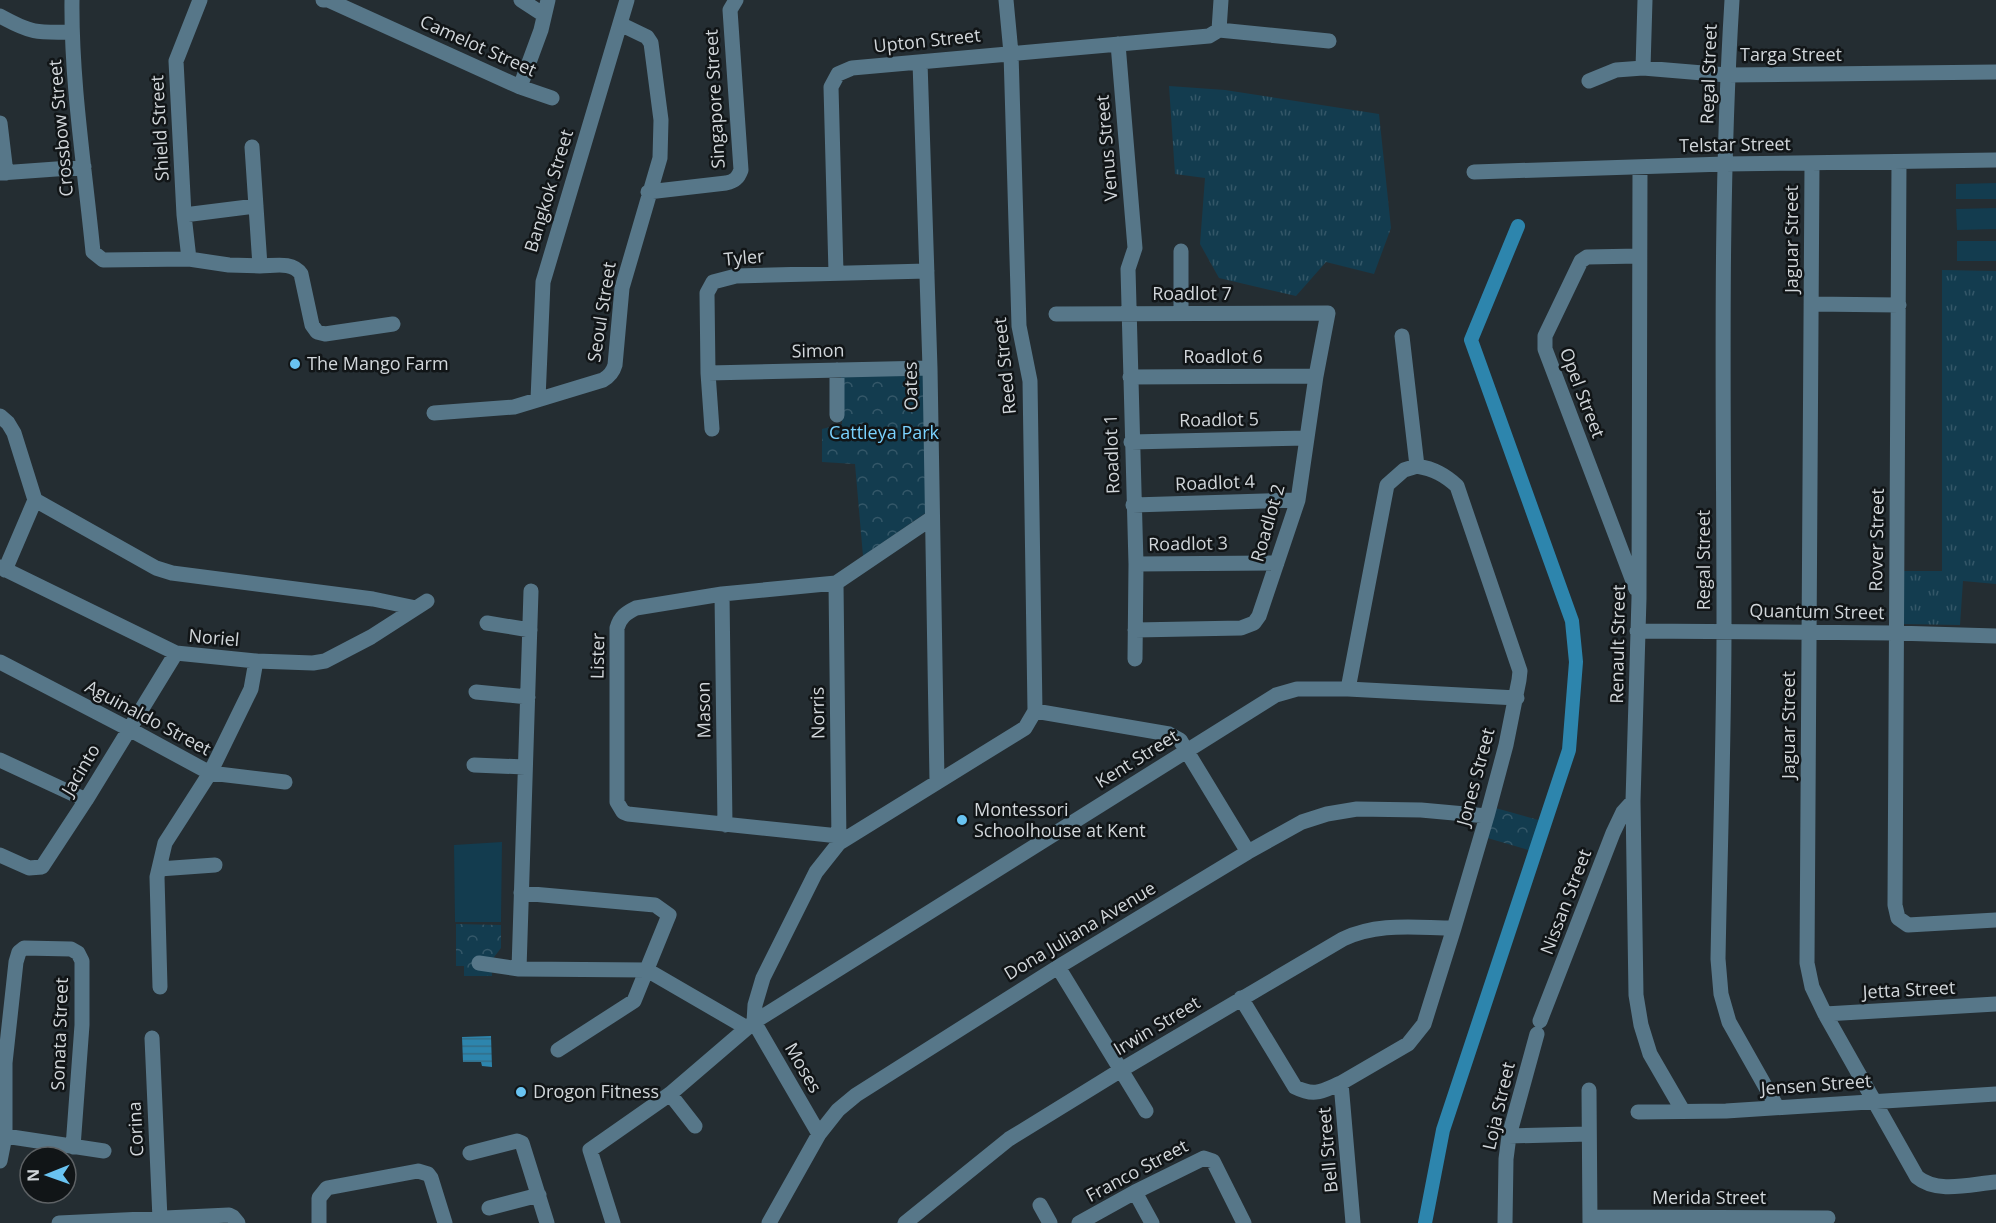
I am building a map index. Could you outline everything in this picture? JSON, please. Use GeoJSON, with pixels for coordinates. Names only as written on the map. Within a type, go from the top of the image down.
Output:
{"type":"FeatureCollection","features":[{"type":"Feature","properties":{"kind":"street","name":"Crossbow Street"},"geometry":{"type":"LineString","coordinates":[[72,0],[72,32],[93,252],[103,260],[189,259]]}},
{"type":"Feature","properties":{"kind":"street","name":"Shield Street"},"geometry":{"type":"LineString","coordinates":[[189,259],[184,215],[176,61],[200,0]]}},
{"type":"Feature","properties":{"kind":"street","name":"Camelot Street"},"geometry":{"type":"LineString","coordinates":[[323,0],[328,0],[520,87],[552,98]]}},
{"type":"Feature","properties":{"kind":"street"},"geometry":{"type":"LineString","coordinates":[[520,87],[541,30],[546,8],[521,0]]}},
{"type":"Feature","properties":{"kind":"street","name":"Bangkok Street"},"geometry":{"type":"LineString","coordinates":[[538,399],[543,282],[627,0]]}},
{"type":"Feature","properties":{"kind":"street","name":"Singapore Street"},"geometry":{"type":"LineString","coordinates":[[648,192],[732,182],[739,176],[741,170],[730,10],[735,0]]}},
{"type":"Feature","properties":{"kind":"street","name":"Reed Street"},"geometry":{"type":"LineString","coordinates":[[1006,0],[1011,53],[1019,326],[1030,381],[1035,711]]}},
{"type":"Feature","properties":{"kind":"street"},"geometry":{"type":"LineString","coordinates":[[1221,0],[1220,30],[1329,40]]}},
{"type":"Feature","properties":{"kind":"street"},"geometry":{"type":"LineString","coordinates":[[1643,68],[1645,0]]}},
{"type":"Feature","properties":{"kind":"street","name":"Regal Street"},"geometry":{"type":"LineString","coordinates":[[1731,0],[1722,282],[1724,630],[1718,959],[1721,994],[1730,1022],[1777,1107]]}},
{"type":"Feature","properties":{"kind":"street"},"geometry":{"type":"LineString","coordinates":[[0,16],[24,30],[39,33],[72,32]]}},
{"type":"Feature","properties":{"kind":"street","name":"Seoul Street"},"geometry":{"type":"LineString","coordinates":[[434,413],[514,407],[603,380],[613,371],[622,288],[648,192],[660,158],[662,120],[653,49],[647,37],[620,24]]}},
{"type":"Feature","properties":{"kind":"street","name":"Upton Street"},"geometry":{"type":"LineString","coordinates":[[836,273],[831,87],[838,74],[852,68],[1209,36],[1220,30]]}},
{"type":"Feature","properties":{"kind":"street","name":"Venus Street"},"geometry":{"type":"LineString","coordinates":[[1118,44],[1135,248]]}},
{"type":"Feature","properties":{"kind":"street","name":"Oates"},"geometry":{"type":"LineString","coordinates":[[920,62],[930,368],[937,782]]}},
{"type":"Feature","properties":{"kind":"street","name":"Targa Street"},"geometry":{"type":"LineString","coordinates":[[1589,81],[1616,70],[1643,68],[1727,75],[1996,72]]}},
{"type":"Feature","properties":{"kind":"street"},"geometry":{"type":"LineString","coordinates":[[0,123],[3,173],[84,167]]}},
{"type":"Feature","properties":{"kind":"street"},"geometry":{"type":"LineString","coordinates":[[252,147],[260,266]]}},
{"type":"Feature","properties":{"kind":"street","name":"Telstar Street"},"geometry":{"type":"LineString","coordinates":[[1474,172],[1725,164],[1996,160]]}},
{"type":"Feature","properties":{"kind":"street","name":"Rover Street"},"geometry":{"type":"LineString","coordinates":[[1899,162],[1894,905],[1898,918],[1908,924],[1996,920]]}},
{"type":"Feature","properties":{"kind":"street","name":"Jaguar Street"},"geometry":{"type":"LineString","coordinates":[[1812,164],[1807,963],[1812,987],[1824,1014],[1917,1177],[1925,1184],[1940,1187],[1996,1182]]}},
{"type":"Feature","properties":{"kind":"street","name":"Renault Street"},"geometry":{"type":"LineString","coordinates":[[1640,167],[1639,598],[1633,801],[1636,995],[1641,1025],[1650,1054],[1683,1111]]}},
{"type":"Feature","properties":{"kind":"street"},"geometry":{"type":"LineString","coordinates":[[184,215],[256,206]]}},
{"type":"Feature","properties":{"kind":"street","name":"Roadlot 1"},"geometry":{"type":"LineString","coordinates":[[1135,248],[1128,269],[1136,564],[1135,659]]}},
{"type":"Feature","properties":{"kind":"street"},"geometry":{"type":"LineString","coordinates":[[1181,251],[1181,314]]}},
{"type":"Feature","properties":{"kind":"street","name":"Opel Street"},"geometry":{"type":"LineString","coordinates":[[1639,598],[1544,343],[1545,336],[1581,261],[1587,257],[1640,256]]}},
{"type":"Feature","properties":{"kind":"street"},"geometry":{"type":"LineString","coordinates":[[189,259],[229,265],[293,266],[302,273],[312,325],[317,332],[324,334],[393,324]]}},
{"type":"Feature","properties":{"kind":"street","name":"Tyler"},"geometry":{"type":"LineString","coordinates":[[712,429],[708,373],[707,293],[713,282],[736,276],[927,271]]}},
{"type":"Feature","properties":{"kind":"street"},"geometry":{"type":"LineString","coordinates":[[1811,304],[1899,305]]}},
{"type":"Feature","properties":{"kind":"street","name":"Roadlot 7"},"geometry":{"type":"LineString","coordinates":[[1056,314],[1328,313]]}},
{"type":"Feature","properties":{"kind":"street","name":"Roadlot 2"},"geometry":{"type":"LineString","coordinates":[[1135,630],[1241,628],[1254,623],[1259,616],[1298,500],[1316,376],[1328,313]]}},
{"type":"Feature","properties":{"kind":"street"},"geometry":{"type":"LineString","coordinates":[[1348,689],[1387,485],[1393,477],[1404,470],[1417,466],[1402,336]]}},
{"type":"Feature","properties":{"kind":"street","name":"Simon"},"geometry":{"type":"LineString","coordinates":[[708,373],[930,368]]}},
{"type":"Feature","properties":{"kind":"street"},"geometry":{"type":"LineString","coordinates":[[837,370],[837,415]]}},
{"type":"Feature","properties":{"kind":"street","name":"Roadlot 6"},"geometry":{"type":"LineString","coordinates":[[1130,377],[1316,376]]}},
{"type":"Feature","properties":{"kind":"street"},"geometry":{"type":"LineString","coordinates":[[0,416],[9,423],[14,433],[35,500],[2,569]]}},
{"type":"Feature","properties":{"kind":"street","name":"Roadlot 5"},"geometry":{"type":"LineString","coordinates":[[1131,442],[1307,438]]}},
{"type":"Feature","properties":{"kind":"street","name":"Jones Street"},"geometry":{"type":"LineString","coordinates":[[1341,1083],[1408,1044],[1424,1024],[1455,928],[1487,816],[1516,698],[1520,671],[1457,486],[1445,475],[1417,466]]}},
{"type":"Feature","properties":{"kind":"street","name":"Noriel"},"geometry":{"type":"LineString","coordinates":[[2,569],[176,654],[256,661],[313,663],[325,661],[371,637],[422,604],[171,573],[156,568],[35,500]]}},
{"type":"Feature","properties":{"kind":"street","name":"Roadlot 4"},"geometry":{"type":"LineString","coordinates":[[1133,505],[1298,500]]}},
{"type":"Feature","properties":{"kind":"street","name":"Lister"},"geometry":{"type":"LineString","coordinates":[[839,840],[623,812],[617,802],[616,627],[624,614],[636,608],[722,594],[836,583],[932,518]]}},
{"type":"Feature","properties":{"kind":"street","name":"Roadlot 3"},"geometry":{"type":"LineString","coordinates":[[1136,564],[1277,562]]}},
{"type":"Feature","properties":{"kind":"street","name":"Norris"},"geometry":{"type":"LineString","coordinates":[[836,583],[839,840]]}},
{"type":"Feature","properties":{"kind":"street"},"geometry":{"type":"LineString","coordinates":[[519,969],[531,591]]}},
{"type":"Feature","properties":{"kind":"street","name":"Mason"},"geometry":{"type":"LineString","coordinates":[[722,594],[725,825]]}},
{"type":"Feature","properties":{"kind":"street"},"geometry":{"type":"LineString","coordinates":[[487,623],[530,630]]}},
{"type":"Feature","properties":{"kind":"street","name":"Quantum Street"},"geometry":{"type":"LineString","coordinates":[[1637,631],[1724,630],[1996,636]]}},
{"type":"Feature","properties":{"kind":"street","name":"Jacinto"},"geometry":{"type":"LineString","coordinates":[[0,855],[29,868],[42,867],[176,654]]}},
{"type":"Feature","properties":{"kind":"street"},"geometry":{"type":"LineString","coordinates":[[160,987],[159,869],[165,843],[210,773],[251,689],[256,661]]}},
{"type":"Feature","properties":{"kind":"street","name":"Aguinaldo Street"},"geometry":{"type":"LineString","coordinates":[[0,662],[210,773],[285,782]]}},
{"type":"Feature","properties":{"kind":"street","name":"Kent Street"},"geometry":{"type":"LineString","coordinates":[[613,1223],[591,1150],[670,1094],[750,1025],[1276,695],[1297,689],[1348,689],[1516,698]]}},
{"type":"Feature","properties":{"kind":"street"},"geometry":{"type":"LineString","coordinates":[[477,692],[528,697]]}},
{"type":"Feature","properties":{"kind":"street"},"geometry":{"type":"LineString","coordinates":[[480,963],[519,969],[647,970],[750,1025],[763,978],[816,872],[839,840],[1025,728],[1035,711],[1169,734],[1180,740],[1248,852]]}},
{"type":"Feature","properties":{"kind":"street"},"geometry":{"type":"LineString","coordinates":[[0,760],[86,800]]}},
{"type":"Feature","properties":{"kind":"street"},"geometry":{"type":"LineString","coordinates":[[474,765],[525,767]]}},
{"type":"Feature","properties":{"kind":"street","name":"Nissan Street"},"geometry":{"type":"LineString","coordinates":[[1538,1028],[1613,833],[1623,812],[1633,801]]}},
{"type":"Feature","properties":{"kind":"street","name":"Dona Juliana Avenue"},"geometry":{"type":"LineString","coordinates":[[769,1223],[819,1134],[838,1110],[856,1095],[1058,967],[1248,852],[1302,822],[1328,814],[1357,809],[1421,810],[1487,816]]}},
{"type":"Feature","properties":{"kind":"street"},"geometry":{"type":"LineString","coordinates":[[159,869],[216,865]]}},
{"type":"Feature","properties":{"kind":"street"},"geometry":{"type":"LineString","coordinates":[[521,893],[655,904],[669,915],[634,1001],[558,1050]]}},
{"type":"Feature","properties":{"kind":"street","name":"Irwin Street"},"geometry":{"type":"LineString","coordinates":[[905,1223],[1009,1139],[1343,939],[1361,931],[1383,927],[1455,928]]}},
{"type":"Feature","properties":{"kind":"street","name":"Sonata Street"},"geometry":{"type":"LineString","coordinates":[[0,1161],[5,1136],[5,1063],[16,962],[19,952],[24,948],[71,949],[78,953],[82,961],[82,1025],[73,1145]]}},
{"type":"Feature","properties":{"kind":"street"},"geometry":{"type":"LineString","coordinates":[[1058,967],[1146,1111]]}},
{"type":"Feature","properties":{"kind":"street","name":"Bell Street"},"geometry":{"type":"LineString","coordinates":[[1241,998],[1295,1087],[1306,1093],[1316,1094],[1341,1083],[1353,1223]]}},
{"type":"Feature","properties":{"kind":"street","name":"Jetta Street"},"geometry":{"type":"LineString","coordinates":[[1824,1014],[1996,1004]]}},
{"type":"Feature","properties":{"kind":"street","name":"Moses"},"geometry":{"type":"LineString","coordinates":[[750,1025],[819,1134]]}},
{"type":"Feature","properties":{"kind":"street","name":"Loja Street"},"geometry":{"type":"LineString","coordinates":[[1505,1223],[1506,1159],[1509,1136],[1538,1028]]}},
{"type":"Feature","properties":{"kind":"street","name":"Corina"},"geometry":{"type":"LineString","coordinates":[[152,1038],[160,1219]]}},
{"type":"Feature","properties":{"kind":"street"},"geometry":{"type":"LineString","coordinates":[[1588,1090],[1590,1220]]}},
{"type":"Feature","properties":{"kind":"street"},"geometry":{"type":"LineString","coordinates":[[670,1094],[694,1126]]}},
{"type":"Feature","properties":{"kind":"street","name":"Jensen Street"},"geometry":{"type":"LineString","coordinates":[[1638,1112],[1726,1111],[1996,1094]]}},
{"type":"Feature","properties":{"kind":"street"},"geometry":{"type":"LineString","coordinates":[[1509,1136],[1589,1134]]}},
{"type":"Feature","properties":{"kind":"street"},"geometry":{"type":"LineString","coordinates":[[5,1136],[61,1145]]}},
{"type":"Feature","properties":{"kind":"street"},"geometry":{"type":"LineString","coordinates":[[470,1153],[517,1141],[523,1144],[547,1223]]}},
{"type":"Feature","properties":{"kind":"street"},"geometry":{"type":"LineString","coordinates":[[78,1148],[104,1151]]}},
{"type":"Feature","properties":{"kind":"street","name":"Franco Street"},"geometry":{"type":"LineString","coordinates":[[1079,1223],[1204,1158],[1213,1161],[1244,1223]]}},
{"type":"Feature","properties":{"kind":"street"},"geometry":{"type":"LineString","coordinates":[[319,1223],[319,1198],[327,1188],[418,1172],[428,1174],[431,1178],[445,1223]]}},
{"type":"Feature","properties":{"kind":"street"},"geometry":{"type":"LineString","coordinates":[[1135,1192],[1152,1223]]}},
{"type":"Feature","properties":{"kind":"street"},"geometry":{"type":"LineString","coordinates":[[489,1208],[539,1195]]}},
{"type":"Feature","properties":{"kind":"street"},"geometry":{"type":"LineString","coordinates":[[1040,1205],[1050,1223]]}},
{"type":"Feature","properties":{"kind":"street"},"geometry":{"type":"LineString","coordinates":[[59,1223],[229,1215],[237,1221]]}},
{"type":"Feature","properties":{"kind":"street","name":"Merida Street"},"geometry":{"type":"LineString","coordinates":[[1590,1220],[1828,1218]]}},
{"type":"Feature","properties":{"kind":"green space"},"geometry":{"type":"Polygon","coordinates":[[[1169,86],[1225,90],[1379,114],[1391,228],[1374,274],[1326,262],[1296,296],[1219,278],[1200,244],[1205,178],[1175,174],[1169,86]]]}},
{"type":"Feature","properties":{"kind":"green space"},"geometry":{"type":"Polygon","coordinates":[[[1996,183],[1996,199],[1956,199],[1956,184],[1996,183]]]}},
{"type":"Feature","properties":{"kind":"green space"},"geometry":{"type":"Polygon","coordinates":[[[1996,208],[1996,229],[1957,230],[1956,209],[1996,208]]]}},
{"type":"Feature","properties":{"kind":"green space"},"geometry":{"type":"Polygon","coordinates":[[[1957,241],[1996,241],[1996,261],[1957,261],[1957,241]]]}},
{"type":"Feature","properties":{"kind":"green space"},"geometry":{"type":"Polygon","coordinates":[[[1942,270],[1996,271],[1996,584],[1963,581],[1960,625],[1903,624],[1903,571],[1942,571],[1942,270]]]}},
{"type":"Feature","properties":{"kind":"green space","name":"Cattleya Park"},"geometry":{"type":"Polygon","coordinates":[[[926,372],[927,512],[863,556],[855,464],[822,462],[822,429],[842,424],[841,374],[926,372]]]}},
{"type":"Feature","properties":{"kind":"green space"},"geometry":{"type":"Polygon","coordinates":[[[1492,807],[1542,821],[1532,851],[1484,837],[1492,807]]]}},
{"type":"Feature","properties":{"kind":"green space"},"geometry":{"type":"Polygon","coordinates":[[[502,842],[501,922],[455,922],[454,845],[502,842]]]}},
{"type":"Feature","properties":{"kind":"green space"},"geometry":{"type":"Polygon","coordinates":[[[456,924],[501,925],[501,948],[491,961],[492,976],[464,976],[464,966],[456,966],[456,924]]]}},
{"type":"Feature","properties":{"kind":"water"},"geometry":{"type":"Polygon","coordinates":[[[491,1036],[492,1067],[482,1066],[481,1062],[463,1062],[462,1037],[491,1036]]]}},
{"type":"Feature","properties":{"kind":"waterway"},"geometry":{"type":"LineString","coordinates":[[1425,1223],[1443,1130],[1569,750],[1576,662],[1572,621],[1471,340],[1518,226]]}},
{"type":"Feature","properties":{"kind":"place","name":"The Mango Farm"},"geometry":{"type":"Point","coordinates":[295,364]}},
{"type":"Feature","properties":{"kind":"place","name":"Montessori Schoolhouse at Kent"},"geometry":{"type":"Point","coordinates":[962,820]}},
{"type":"Feature","properties":{"kind":"place","name":"Drogon Fitness"},"geometry":{"type":"Point","coordinates":[521,1092]}}]}
